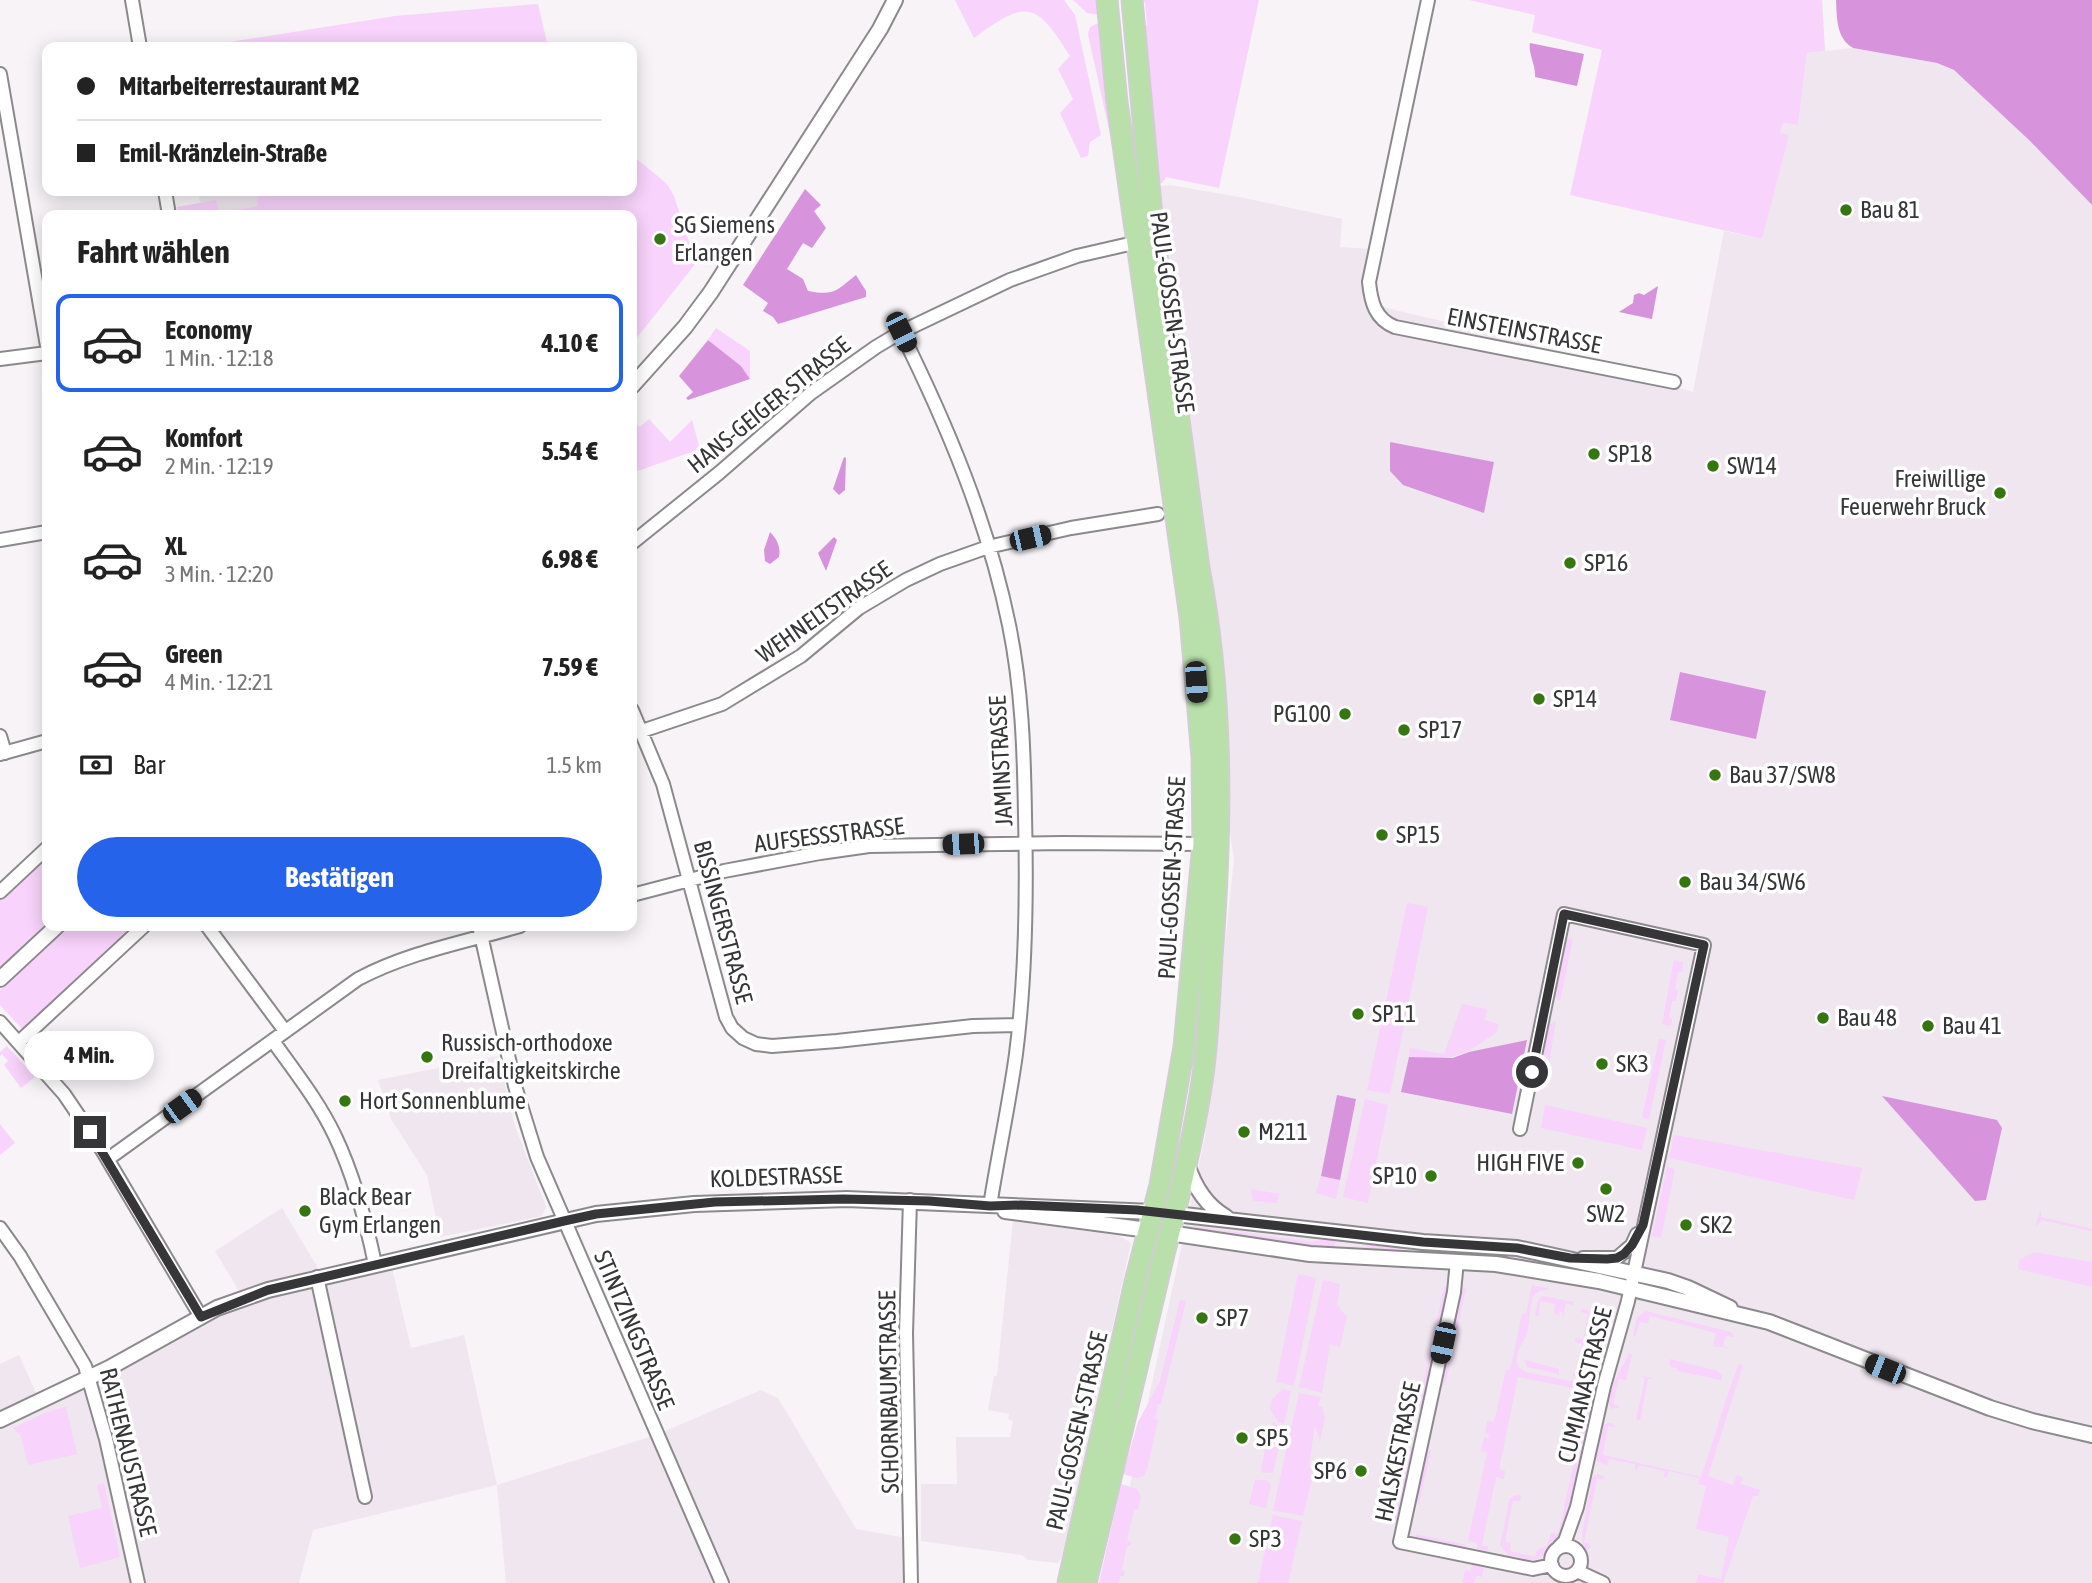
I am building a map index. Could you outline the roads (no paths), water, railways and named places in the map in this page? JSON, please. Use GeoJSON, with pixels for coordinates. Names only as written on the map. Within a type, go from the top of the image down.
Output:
{"type":"FeatureCollection","features":[{"type":"Feature","properties":{"kind":"main road","name":"PAUL-GOSSEN-STRASSE"},"geometry":{"type":"LineString","coordinates":[[1086,1583],[1175,1214],[1201,1087],[1220,844],[1218,711],[1202,641],[1138,242],[1117,102],[1107,0]]}},
{"type":"Feature","properties":{"kind":"main road","name":"PAUL-GOSSEN-STRASSE"},"geometry":{"type":"LineString","coordinates":[[1068,1583],[1160,1185],[1184,1047],[1203,844],[1199,568],[1153,227],[1132,0]]}},
{"type":"Feature","properties":{"kind":"main road"},"geometry":{"type":"LineString","coordinates":[[1184,1047],[1186,1052],[1192,1055],[1198,1054],[1205,1046]]}},
{"type":"Feature","properties":{"kind":"main road","name":"KOLDESTRASSE"},"geometry":{"type":"LineString","coordinates":[[1151,1221],[1175,1214]]}},
{"type":"Feature","properties":{"kind":"main road"},"geometry":{"type":"LineString","coordinates":[[1151,1221],[1169,1233]]}},
{"type":"Feature","properties":{"kind":"street"},"geometry":{"type":"LineString","coordinates":[[132,0],[139,42]]}},
{"type":"Feature","properties":{"kind":"street"},"geometry":{"type":"LineString","coordinates":[[637,380],[685,327],[711,292],[880,29],[895,0]]}},
{"type":"Feature","properties":{"kind":"street"},"geometry":{"type":"LineString","coordinates":[[880,29],[905,0]]}},
{"type":"Feature","properties":{"kind":"street","name":"EINSTEINSTRASSE"},"geometry":{"type":"LineString","coordinates":[[1429,0],[1369,282],[1374,308],[1381,320],[1395,327],[1674,382]]}},
{"type":"Feature","properties":{"kind":"street"},"geometry":{"type":"LineString","coordinates":[[0,74],[42,317]]}},
{"type":"Feature","properties":{"kind":"street","name":"HANS-GEIGER-STRASSE"},"geometry":{"type":"LineString","coordinates":[[637,539],[719,473],[811,393],[848,365],[901,332],[1010,280],[1088,253],[1138,242]]}},
{"type":"Feature","properties":{"kind":"street","name":"JAMINSTRASSE"},"geometry":{"type":"LineString","coordinates":[[901,332],[943,420],[972,493],[1009,623],[1023,730],[1026,843],[1023,980],[1006,1121],[990,1206]]}},
{"type":"Feature","properties":{"kind":"street"},"geometry":{"type":"LineString","coordinates":[[0,359],[42,355]]}},
{"type":"Feature","properties":{"kind":"street","name":"WEHNELTSTRASSE"},"geometry":{"type":"LineString","coordinates":[[642,731],[722,704],[801,656],[859,608],[882,593],[940,564],[988,547],[1071,528],[1158,514]]}},
{"type":"Feature","properties":{"kind":"street"},"geometry":{"type":"LineString","coordinates":[[0,540],[42,533]]}},
{"type":"Feature","properties":{"kind":"street","name":"BISSINGERSTRASSE"},"geometry":{"type":"LineString","coordinates":[[637,720],[663,784],[726,1017],[732,1028],[743,1038],[756,1044],[772,1046],[961,1027],[1018,1025]]}},
{"type":"Feature","properties":{"kind":"street"},"geometry":{"type":"LineString","coordinates":[[0,736],[2,753],[42,742]]}},
{"type":"Feature","properties":{"kind":"street","name":"AUFSESSSTRASSE"},"geometry":{"type":"LineString","coordinates":[[637,894],[724,871],[869,846],[1203,844]]}},
{"type":"Feature","properties":{"kind":"street"},"geometry":{"type":"LineString","coordinates":[[0,892],[42,853]]}},
{"type":"Feature","properties":{"kind":"street","name":"CUMIANASTRASSE"},"geometry":{"type":"LineString","coordinates":[[1520,1129],[1564,914],[1704,945],[1630,1289],[1604,1386],[1577,1507],[1565,1541],[1551,1557],[1552,1565]]}},
{"type":"Feature","properties":{"kind":"street"},"geometry":{"type":"LineString","coordinates":[[0,979],[52,931]]}},
{"type":"Feature","properties":{"kind":"street"},"geometry":{"type":"LineString","coordinates":[[19,1042],[139,931]]}},
{"type":"Feature","properties":{"kind":"street"},"geometry":{"type":"LineString","coordinates":[[211,931],[285,1031]]}},
{"type":"Feature","properties":{"kind":"street"},"geometry":{"type":"LineString","coordinates":[[108,1159],[339,991],[380,967],[481,931]]}},
{"type":"Feature","properties":{"kind":"street","name":"STINTZINGSTRASSE"},"geometry":{"type":"LineString","coordinates":[[481,931],[525,1126],[722,1583]]}},
{"type":"Feature","properties":{"kind":"street"},"geometry":{"type":"LineString","coordinates":[[0,1022],[66,1098],[108,1159],[201,1317]]}},
{"type":"Feature","properties":{"kind":"street"},"geometry":{"type":"LineString","coordinates":[[273,1041],[335,1136],[370,1237],[375,1264]]}},
{"type":"Feature","properties":{"kind":"street"},"geometry":{"type":"LineString","coordinates":[[1186,1162],[1205,1199],[1220,1214],[1230,1219]]}},
{"type":"Feature","properties":{"kind":"street","name":"KOLDESTRASSE"},"geometry":{"type":"LineString","coordinates":[[0,1420],[90,1378],[201,1317],[268,1290],[596,1214],[697,1203],[843,1199],[910,1200],[990,1206],[1020,1214],[1151,1221]]}},
{"type":"Feature","properties":{"kind":"street","name":"SCHORNBAUMSTRASSE"},"geometry":{"type":"LineString","coordinates":[[910,1200],[906,1333],[911,1583]]}},
{"type":"Feature","properties":{"kind":"street"},"geometry":{"type":"LineString","coordinates":[[1175,1214],[1423,1242],[1517,1248],[1688,1287],[1744,1315]]}},
{"type":"Feature","properties":{"kind":"street"},"geometry":{"type":"LineString","coordinates":[[1570,1258],[1617,1258],[1632,1245],[1643,1225]]}},
{"type":"Feature","properties":{"kind":"street","name":"RATHENAUSTRASSE"},"geometry":{"type":"LineString","coordinates":[[0,1228],[84,1363],[90,1378],[138,1583]]}},
{"type":"Feature","properties":{"kind":"street"},"geometry":{"type":"LineString","coordinates":[[1169,1233],[1310,1254],[1521,1267],[1630,1289],[1744,1315],[1790,1329],[1877,1366],[1990,1408],[2092,1435]]}},
{"type":"Feature","properties":{"kind":"street"},"geometry":{"type":"LineString","coordinates":[[1405,1259],[1419,1255],[1423,1242]]}},
{"type":"Feature","properties":{"kind":"street","name":"HALSKESTRASSE"},"geometry":{"type":"LineString","coordinates":[[1457,1261],[1454,1292],[1400,1542],[1533,1569],[1552,1565]]}},
{"type":"Feature","properties":{"kind":"street"},"geometry":{"type":"LineString","coordinates":[[317,1277],[365,1497]]}},
{"type":"Feature","properties":{"kind":"street","name":"CUMIANASTRASSE"},"geometry":{"type":"LineString","coordinates":[[1577,1507],[1577,1544],[1581,1563],[1577,1571]]}},
{"type":"Feature","properties":{"kind":"street"},"geometry":{"type":"LineString","coordinates":[[1559,1547],[1569,1546],[1579,1553]]}},
{"type":"Feature","properties":{"kind":"street"},"geometry":{"type":"LineString","coordinates":[[1552,1565],[1556,1572],[1564,1576],[1577,1571],[1604,1583]]}},
{"type":"Feature","properties":{"kind":"place","name":"Bau 81"},"geometry":{"type":"Point","coordinates":[1846,210]}},
{"type":"Feature","properties":{"kind":"place","name":"SG Siemens Erlangen"},"geometry":{"type":"Point","coordinates":[660,239]}},
{"type":"Feature","properties":{"kind":"place","name":"SP18"},"geometry":{"type":"Point","coordinates":[1594,454]}},
{"type":"Feature","properties":{"kind":"place","name":"SW14"},"geometry":{"type":"Point","coordinates":[1713,466]}},
{"type":"Feature","properties":{"kind":"place","name":"Freiwillige Feuerwehr Bruck"},"geometry":{"type":"Point","coordinates":[2000,493]}},
{"type":"Feature","properties":{"kind":"place","name":"SP16"},"geometry":{"type":"Point","coordinates":[1570,563]}},
{"type":"Feature","properties":{"kind":"place","name":"SP14"},"geometry":{"type":"Point","coordinates":[1539,699]}},
{"type":"Feature","properties":{"kind":"place","name":"PG100"},"geometry":{"type":"Point","coordinates":[1345,714]}},
{"type":"Feature","properties":{"kind":"place","name":"SP17"},"geometry":{"type":"Point","coordinates":[1404,730]}},
{"type":"Feature","properties":{"kind":"place","name":"Bau 37/SW8"},"geometry":{"type":"Point","coordinates":[1715,775]}},
{"type":"Feature","properties":{"kind":"place","name":"SP15"},"geometry":{"type":"Point","coordinates":[1382,835]}},
{"type":"Feature","properties":{"kind":"place","name":"Bau 34/SW6"},"geometry":{"type":"Point","coordinates":[1685,882]}},
{"type":"Feature","properties":{"kind":"place","name":"SP11"},"geometry":{"type":"Point","coordinates":[1358,1014]}},
{"type":"Feature","properties":{"kind":"place","name":"Bau 48"},"geometry":{"type":"Point","coordinates":[1823,1018]}},
{"type":"Feature","properties":{"kind":"place","name":"Bau 41"},"geometry":{"type":"Point","coordinates":[1928,1026]}},
{"type":"Feature","properties":{"kind":"place","name":"Russisch-orthodoxe Dreifaltigkeitskirche"},"geometry":{"type":"Point","coordinates":[427,1057]}},
{"type":"Feature","properties":{"kind":"place","name":"SK3"},"geometry":{"type":"Point","coordinates":[1602,1064]}},
{"type":"Feature","properties":{"kind":"place","name":"Hort Sonnenblume"},"geometry":{"type":"Point","coordinates":[345,1101]}},
{"type":"Feature","properties":{"kind":"place","name":"M211"},"geometry":{"type":"Point","coordinates":[1244,1132]}},
{"type":"Feature","properties":{"kind":"place","name":"HIGH FIVE"},"geometry":{"type":"Point","coordinates":[1578,1163]}},
{"type":"Feature","properties":{"kind":"place","name":"SP10"},"geometry":{"type":"Point","coordinates":[1431,1176]}},
{"type":"Feature","properties":{"kind":"place","name":"SW2"},"geometry":{"type":"Point","coordinates":[1606,1189]}},
{"type":"Feature","properties":{"kind":"place","name":"Black Bear Gym Erlangen"},"geometry":{"type":"Point","coordinates":[305,1211]}},
{"type":"Feature","properties":{"kind":"place","name":"SK2"},"geometry":{"type":"Point","coordinates":[1686,1225]}},
{"type":"Feature","properties":{"kind":"place","name":"SP7"},"geometry":{"type":"Point","coordinates":[1202,1318]}},
{"type":"Feature","properties":{"kind":"place","name":"SP5"},"geometry":{"type":"Point","coordinates":[1242,1438]}},
{"type":"Feature","properties":{"kind":"place","name":"SP6"},"geometry":{"type":"Point","coordinates":[1361,1471]}},
{"type":"Feature","properties":{"kind":"place","name":"SP3"},"geometry":{"type":"Point","coordinates":[1235,1539]}}]}
